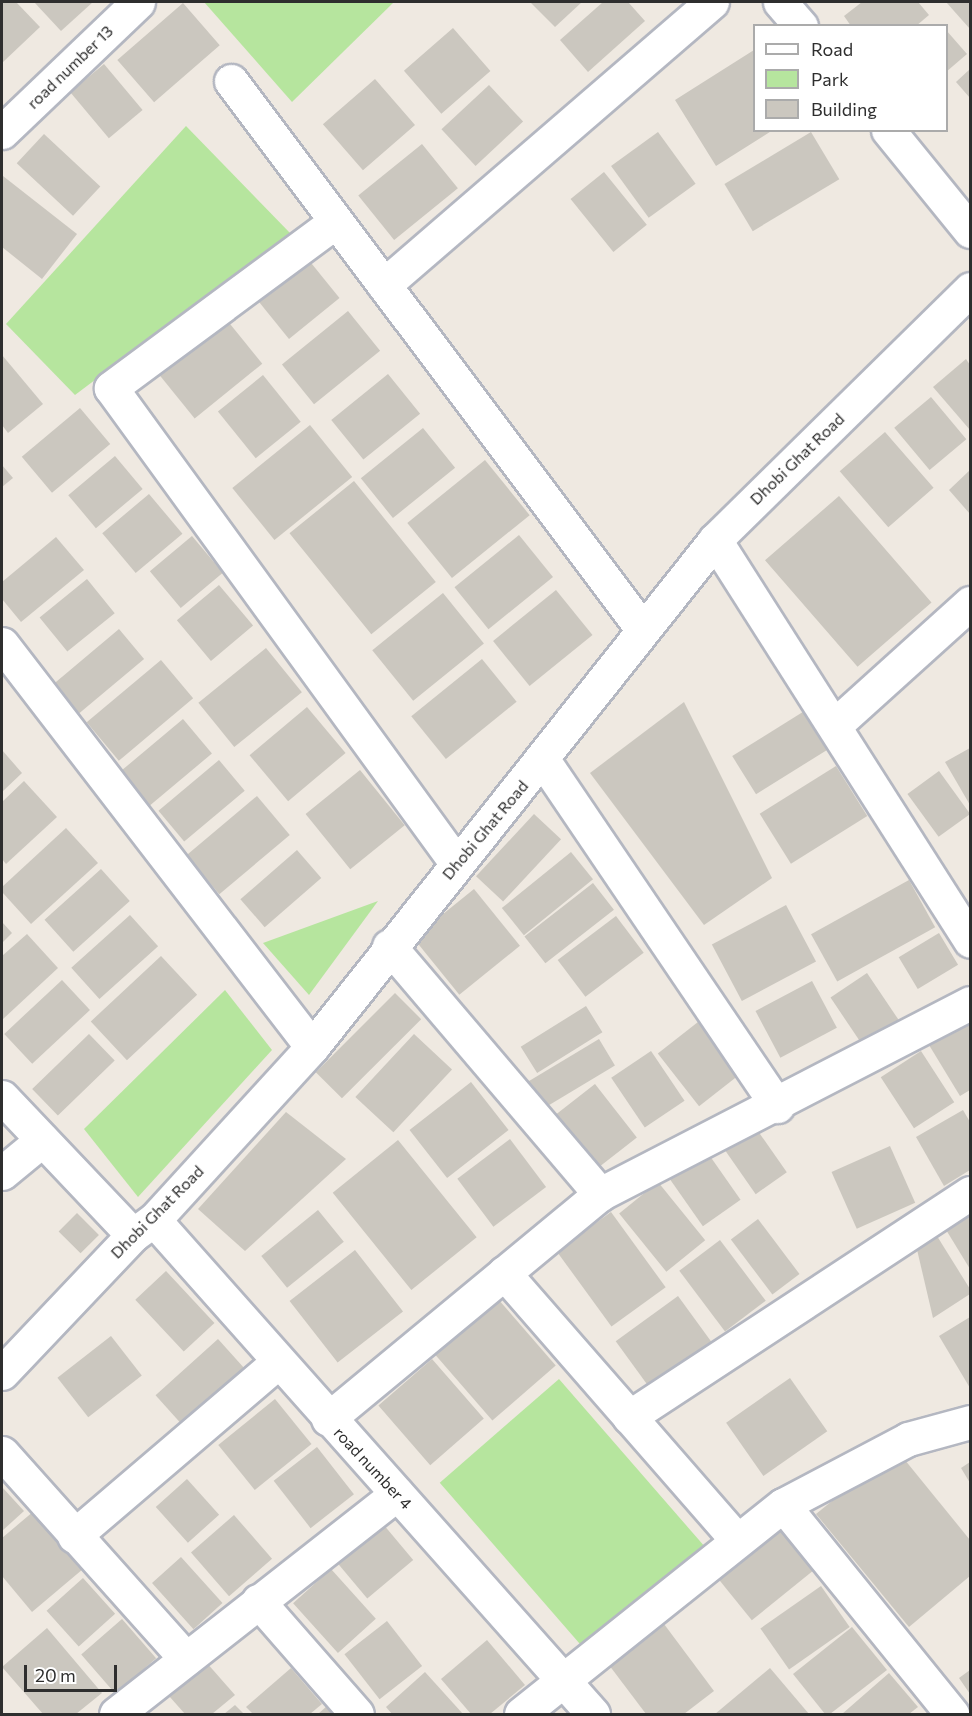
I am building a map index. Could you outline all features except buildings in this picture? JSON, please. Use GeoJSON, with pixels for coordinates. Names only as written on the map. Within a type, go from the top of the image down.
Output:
{"type":"FeatureCollection","features":[{"type":"Feature","properties":{"kind":"street","name":"road number 13"},"geometry":{"type":"LineString","coordinates":[[2,132],[138,2]]}},
{"type":"Feature","properties":{"kind":"street"},"geometry":{"type":"LineString","coordinates":[[384,285],[712,2]]}},
{"type":"Feature","properties":{"kind":"street"},"geometry":{"type":"LineString","coordinates":[[231,81],[643,630]]}},
{"type":"Feature","properties":{"kind":"street"},"geometry":{"type":"LineString","coordinates":[[890,132],[970,231]]}},
{"type":"Feature","properties":{"kind":"street"},"geometry":{"type":"LineString","coordinates":[[335,222],[111,388],[457,864]]}},
{"type":"Feature","properties":{"kind":"street","name":"Dhobi Ghat Road"},"geometry":{"type":"LineString","coordinates":[[2,1373],[144,1228],[312,1047],[388,946],[543,760],[715,540],[970,289]]}},
{"type":"Feature","properties":{"kind":"street"},"geometry":{"type":"LineString","coordinates":[[715,540],[835,725],[970,941]]}},
{"type":"Feature","properties":{"kind":"street"},"geometry":{"type":"LineString","coordinates":[[835,725],[970,603]]}},
{"type":"Feature","properties":{"kind":"street"},"geometry":{"type":"LineString","coordinates":[[2,644],[312,1047]]}},
{"type":"Feature","properties":{"kind":"street"},"geometry":{"type":"LineString","coordinates":[[543,760],[777,1106]]}},
{"type":"Feature","properties":{"kind":"street"},"geometry":{"type":"LineString","coordinates":[[388,946],[600,1194]]}},
{"type":"Feature","properties":{"kind":"street"},"geometry":{"type":"LineString","coordinates":[[328,1419],[600,1194],[777,1106],[970,1003]]}},
{"type":"Feature","properties":{"kind":"street","name":"road number 4"},"geometry":{"type":"LineString","coordinates":[[2,1097],[42,1140],[144,1228],[278,1362],[593,1714]]}},
{"type":"Feature","properties":{"kind":"street"},"geometry":{"type":"LineString","coordinates":[[2,1173],[42,1140]]}},
{"type":"Feature","properties":{"kind":"street"},"geometry":{"type":"LineString","coordinates":[[629,1417],[970,1192]]}},
{"type":"Feature","properties":{"kind":"street"},"geometry":{"type":"LineString","coordinates":[[504,1273],[737,1540]]}},
{"type":"Feature","properties":{"kind":"street"},"geometry":{"type":"LineString","coordinates":[[74,1536],[278,1362]]}},
{"type":"Feature","properties":{"kind":"street"},"geometry":{"type":"LineString","coordinates":[[521,1714],[783,1505],[908,1439],[970,1422]]}},
{"type":"Feature","properties":{"kind":"street"},"geometry":{"type":"LineString","coordinates":[[2,1453],[186,1659]]}},
{"type":"Feature","properties":{"kind":"street"},"geometry":{"type":"LineString","coordinates":[[122,1713],[258,1601],[397,1494]]}},
{"type":"Feature","properties":{"kind":"street"},"geometry":{"type":"LineString","coordinates":[[783,1505],[952,1714]]}},
{"type":"Feature","properties":{"kind":"street"},"geometry":{"type":"LineString","coordinates":[[258,1601],[357,1714]]}},
{"type":"Feature","properties":{"kind":"green space"},"geometry":{"type":"Polygon","coordinates":[[[204,2],[394,2],[292,102],[204,2]]]}},
{"type":"Feature","properties":{"kind":"green space"},"geometry":{"type":"Polygon","coordinates":[[[186,126],[290,233],[75,395],[6,324],[186,126]]]}},
{"type":"Feature","properties":{"kind":"green space"},"geometry":{"type":"Polygon","coordinates":[[[378,901],[309,995],[263,943],[378,901]]]}},
{"type":"Feature","properties":{"kind":"green space"},"geometry":{"type":"Polygon","coordinates":[[[225,990],[272,1050],[138,1197],[84,1129],[225,990]]]}},
{"type":"Feature","properties":{"kind":"green space"},"geometry":{"type":"Polygon","coordinates":[[[559,1379],[703,1545],[584,1649],[440,1483],[559,1379]]]}}]}
